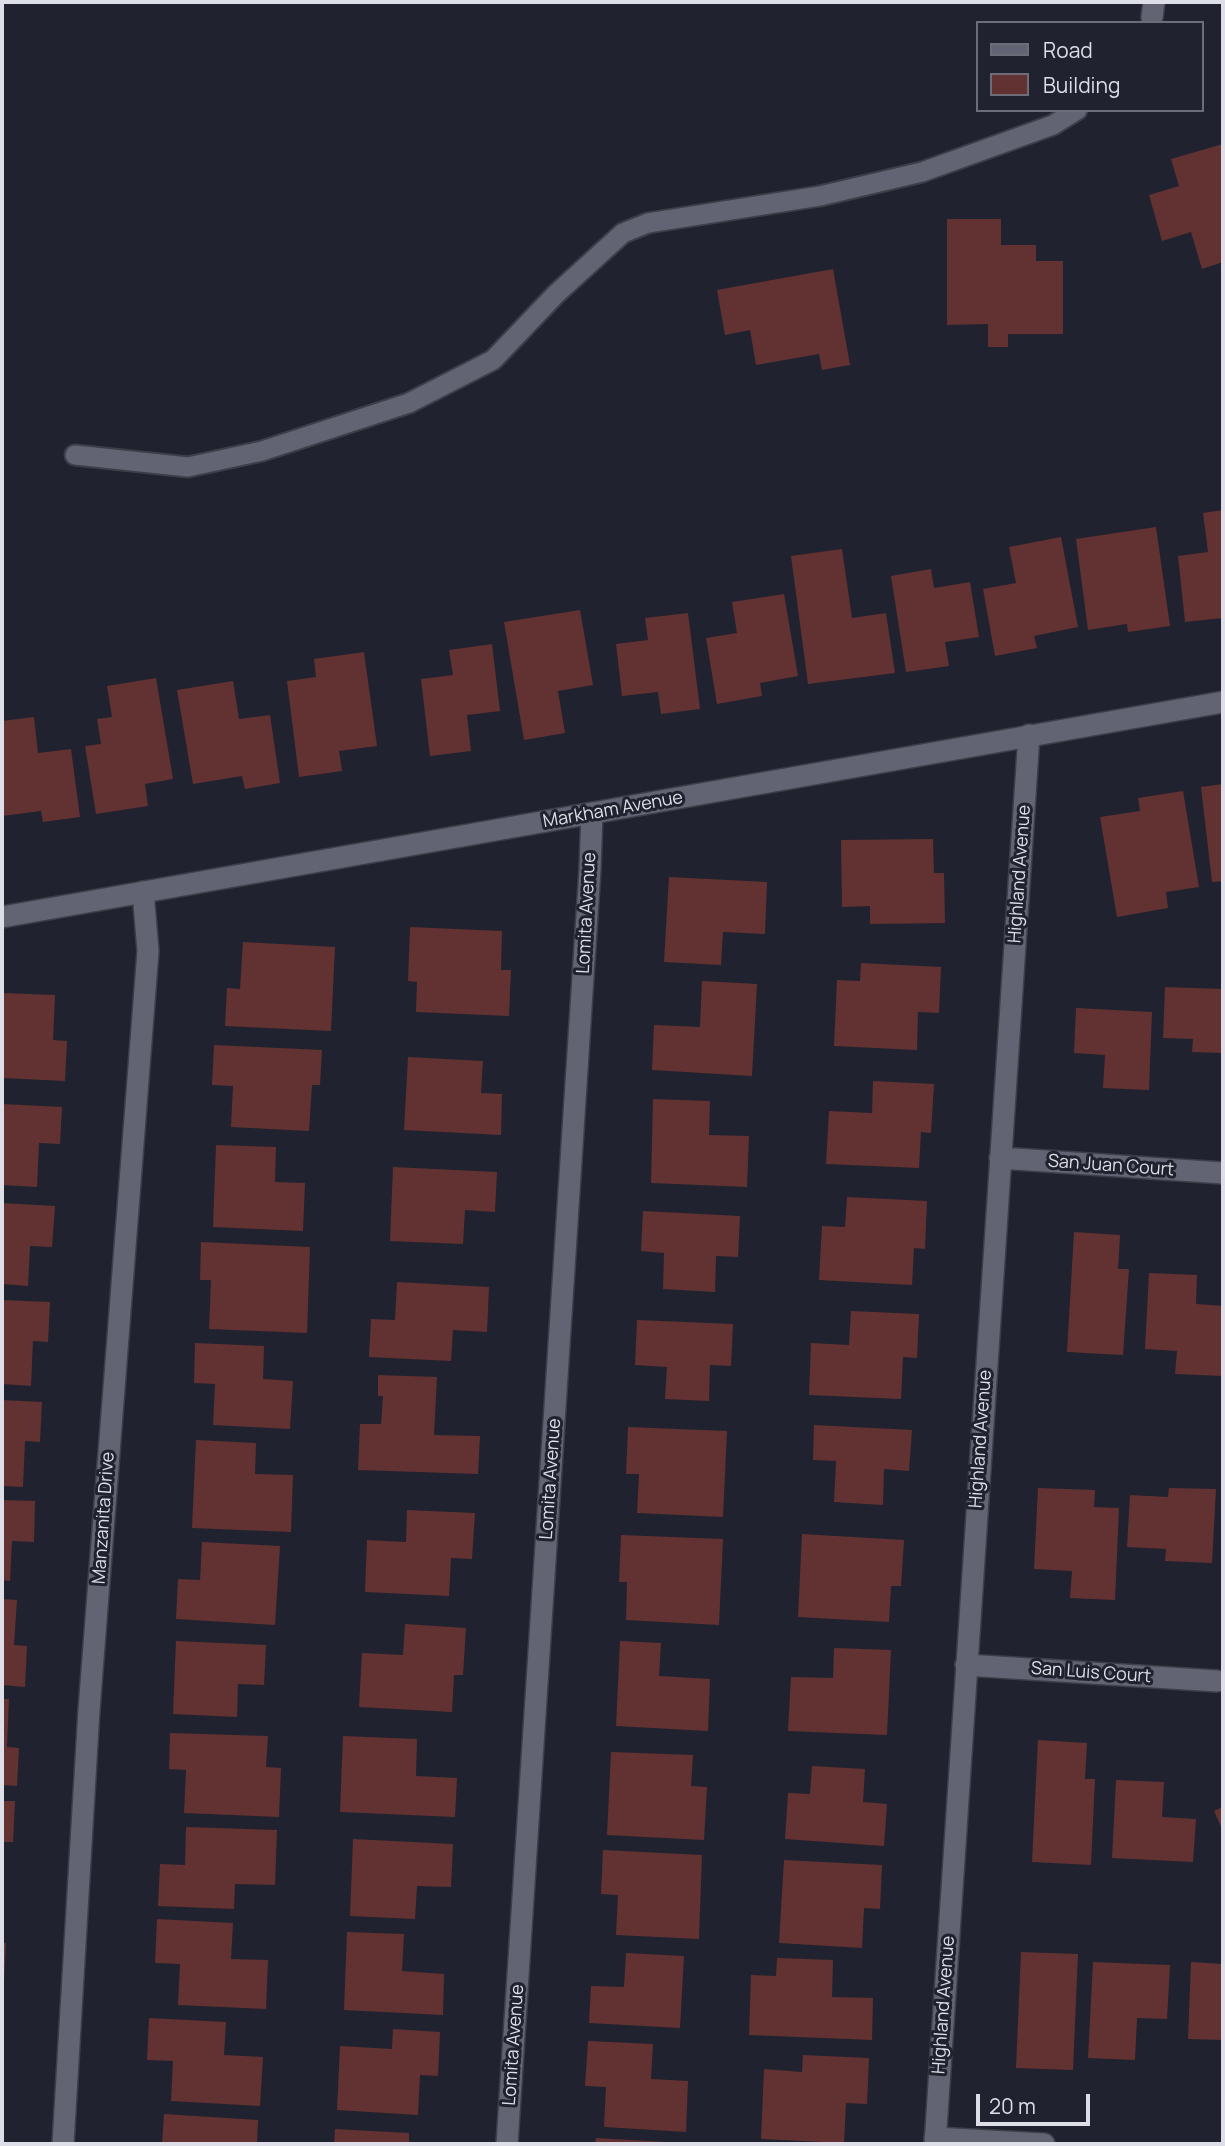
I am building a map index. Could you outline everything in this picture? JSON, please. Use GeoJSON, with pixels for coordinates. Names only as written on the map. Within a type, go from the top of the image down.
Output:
{"type":"FeatureCollection","features":[{"type":"Feature","properties":{"kind":"street","name":"Markham Avenue"},"geometry":{"type":"LineString","coordinates":[[2,917],[1223,702]]}},
{"type":"Feature","properties":{"kind":"street","name":"Highland Avenue"},"geometry":{"type":"LineString","coordinates":[[935,2141],[1029,735]]}},
{"type":"Feature","properties":{"kind":"street","name":"Lomita Avenue"},"geometry":{"type":"LineString","coordinates":[[507,2144],[592,813]]}},
{"type":"Feature","properties":{"kind":"street","name":"Manzanita Drive"},"geometry":{"type":"LineString","coordinates":[[63,2144],[89,1710],[148,951],[143,892]]}},
{"type":"Feature","properties":{"kind":"street","name":"San Juan Court"},"geometry":{"type":"LineString","coordinates":[[1000,1158],[1223,1173]]}},
{"type":"Feature","properties":{"kind":"street","name":"San Luis Court"},"geometry":{"type":"LineString","coordinates":[[966,1665],[1217,1681]]}},
{"type":"Feature","properties":{"kind":"street"},"geometry":{"type":"LineString","coordinates":[[935,2141],[1044,2144]]}},
{"type":"Feature","properties":{"kind":"lane"},"geometry":{"type":"LineString","coordinates":[[75,455],[188,467],[262,451],[409,403],[493,360],[556,294],[623,233],[648,223],[820,196],[922,172],[1053,125],[1074,112]]}},
{"type":"Feature","properties":{"kind":"building"},"geometry":{"type":"Polygon","coordinates":[[[1223,144],[1223,262],[1202,269],[1191,232],[1162,241],[1149,195],[1179,186],[1171,159],[1223,144]]]}},
{"type":"Feature","properties":{"kind":"building"},"geometry":{"type":"Polygon","coordinates":[[[947,219],[1001,219],[1001,245],[1036,245],[1036,261],[1063,261],[1063,334],[1008,334],[1008,347],[988,347],[988,324],[947,325],[947,219]]]}},
{"type":"Feature","properties":{"kind":"building"},"geometry":{"type":"Polygon","coordinates":[[[833,269],[850,365],[822,370],[819,354],[756,365],[750,330],[725,335],[717,290],[833,269]]]}},
{"type":"Feature","properties":{"kind":"building"},"geometry":{"type":"Polygon","coordinates":[[[1223,510],[1223,618],[1185,622],[1178,556],[1208,552],[1203,513],[1223,510]]]}},
{"type":"Feature","properties":{"kind":"building"},"geometry":{"type":"Polygon","coordinates":[[[1156,527],[1170,626],[1128,632],[1127,624],[1088,630],[1076,539],[1156,527]]]}},
{"type":"Feature","properties":{"kind":"building"},"geometry":{"type":"Polygon","coordinates":[[[1061,537],[1078,627],[1034,636],[1037,648],[995,656],[983,589],[1016,583],[1009,547],[1061,537]]]}},
{"type":"Feature","properties":{"kind":"building"},"geometry":{"type":"Polygon","coordinates":[[[842,549],[852,618],[886,613],[895,673],[808,684],[791,556],[842,549]]]}},
{"type":"Feature","properties":{"kind":"building"},"geometry":{"type":"Polygon","coordinates":[[[931,569],[934,588],[970,582],[979,637],[945,642],[949,666],[906,672],[891,576],[931,569]]]}},
{"type":"Feature","properties":{"kind":"building"},"geometry":{"type":"Polygon","coordinates":[[[784,594],[798,676],[760,683],[762,696],[717,704],[706,638],[737,633],[732,602],[784,594]]]}},
{"type":"Feature","properties":{"kind":"building"},"geometry":{"type":"Polygon","coordinates":[[[580,610],[593,685],[558,691],[565,733],[524,740],[504,622],[580,610]]]}},
{"type":"Feature","properties":{"kind":"building"},"geometry":{"type":"Polygon","coordinates":[[[688,613],[700,709],[661,714],[658,692],[622,696],[616,644],[648,640],[645,618],[688,613]]]}},
{"type":"Feature","properties":{"kind":"building"},"geometry":{"type":"Polygon","coordinates":[[[492,644],[500,711],[467,715],[471,751],[430,756],[421,679],[453,675],[449,650],[492,644]]]}},
{"type":"Feature","properties":{"kind":"building"},"geometry":{"type":"Polygon","coordinates":[[[364,652],[377,746],[339,751],[342,771],[299,777],[287,681],[316,677],[314,659],[364,652]]]}},
{"type":"Feature","properties":{"kind":"building"},"geometry":{"type":"Polygon","coordinates":[[[156,678],[173,779],[145,784],[148,806],[96,814],[85,746],[101,744],[97,719],[112,717],[107,686],[156,678]]]}},
{"type":"Feature","properties":{"kind":"building"},"geometry":{"type":"Polygon","coordinates":[[[233,681],[239,719],[270,715],[280,783],[245,789],[242,776],[193,784],[177,690],[233,681]]]}},
{"type":"Feature","properties":{"kind":"building"},"geometry":{"type":"Polygon","coordinates":[[[34,717],[38,753],[71,749],[80,817],[43,822],[41,811],[2,816],[2,721],[34,717]]]}},
{"type":"Feature","properties":{"kind":"building"},"geometry":{"type":"Polygon","coordinates":[[[1223,784],[1223,881],[1212,882],[1201,787],[1223,784]]]}},
{"type":"Feature","properties":{"kind":"building"},"geometry":{"type":"Polygon","coordinates":[[[1183,791],[1199,887],[1166,892],[1168,908],[1117,917],[1100,817],[1140,811],[1138,798],[1183,791]]]}},
{"type":"Feature","properties":{"kind":"building"},"geometry":{"type":"Polygon","coordinates":[[[933,839],[934,873],[944,873],[945,923],[870,924],[870,906],[842,907],[841,840],[933,839]]]}},
{"type":"Feature","properties":{"kind":"building"},"geometry":{"type":"Polygon","coordinates":[[[669,877],[767,882],[765,934],[723,932],[721,965],[664,962],[669,877]]]}},
{"type":"Feature","properties":{"kind":"building"},"geometry":{"type":"Polygon","coordinates":[[[410,927],[502,931],[501,970],[511,970],[509,1016],[416,1012],[417,982],[408,981],[410,927]]]}},
{"type":"Feature","properties":{"kind":"building"},"geometry":{"type":"Polygon","coordinates":[[[243,942],[335,947],[331,1031],[225,1026],[227,988],[240,989],[243,942]]]}},
{"type":"Feature","properties":{"kind":"building"},"geometry":{"type":"Polygon","coordinates":[[[861,963],[941,967],[939,1013],[918,1012],[917,1050],[834,1046],[837,980],[860,981],[861,963]]]}},
{"type":"Feature","properties":{"kind":"building"},"geometry":{"type":"Polygon","coordinates":[[[702,981],[757,984],[752,1076],[652,1070],[654,1025],[700,1027],[702,981]]]}},
{"type":"Feature","properties":{"kind":"building"},"geometry":{"type":"Polygon","coordinates":[[[1165,987],[1223,989],[1223,1053],[1192,1052],[1193,1039],[1163,1038],[1165,987]]]}},
{"type":"Feature","properties":{"kind":"building"},"geometry":{"type":"Polygon","coordinates":[[[2,993],[55,995],[53,1040],[67,1041],[65,1081],[2,1078],[2,993]]]}},
{"type":"Feature","properties":{"kind":"building"},"geometry":{"type":"Polygon","coordinates":[[[1076,1008],[1152,1012],[1149,1090],[1103,1088],[1105,1055],[1074,1053],[1076,1008]]]}},
{"type":"Feature","properties":{"kind":"building"},"geometry":{"type":"Polygon","coordinates":[[[214,1045],[322,1050],[320,1085],[312,1085],[309,1131],[231,1127],[233,1086],[212,1085],[214,1045]]]}},
{"type":"Feature","properties":{"kind":"building"},"geometry":{"type":"Polygon","coordinates":[[[408,1057],[483,1061],[481,1093],[502,1094],[501,1135],[404,1130],[408,1057]]]}},
{"type":"Feature","properties":{"kind":"building"},"geometry":{"type":"Polygon","coordinates":[[[873,1081],[934,1084],[931,1133],[921,1132],[919,1168],[826,1164],[829,1111],[872,1113],[873,1081]]]}},
{"type":"Feature","properties":{"kind":"building"},"geometry":{"type":"Polygon","coordinates":[[[653,1099],[710,1101],[709,1135],[749,1136],[747,1187],[651,1183],[653,1099]]]}},
{"type":"Feature","properties":{"kind":"building"},"geometry":{"type":"Polygon","coordinates":[[[2,1104],[62,1107],[60,1144],[39,1143],[37,1187],[2,1185],[2,1104]]]}},
{"type":"Feature","properties":{"kind":"building"},"geometry":{"type":"Polygon","coordinates":[[[216,1145],[276,1147],[275,1182],[305,1183],[303,1231],[213,1227],[216,1145]]]}},
{"type":"Feature","properties":{"kind":"building"},"geometry":{"type":"Polygon","coordinates":[[[393,1167],[497,1172],[495,1212],[465,1210],[463,1244],[390,1241],[393,1167]]]}},
{"type":"Feature","properties":{"kind":"building"},"geometry":{"type":"Polygon","coordinates":[[[847,1197],[927,1201],[925,1249],[914,1248],[912,1285],[819,1280],[822,1226],[845,1227],[847,1197]]]}},
{"type":"Feature","properties":{"kind":"building"},"geometry":{"type":"Polygon","coordinates":[[[2,1203],[55,1206],[52,1247],[30,1246],[28,1286],[2,1284],[2,1203]]]}},
{"type":"Feature","properties":{"kind":"building"},"geometry":{"type":"Polygon","coordinates":[[[643,1211],[740,1216],[738,1257],[716,1256],[715,1292],[663,1289],[664,1253],[641,1251],[643,1211]]]}},
{"type":"Feature","properties":{"kind":"building"},"geometry":{"type":"Polygon","coordinates":[[[1074,1232],[1120,1235],[1118,1269],[1129,1269],[1123,1355],[1067,1352],[1074,1232]]]}},
{"type":"Feature","properties":{"kind":"building"},"geometry":{"type":"Polygon","coordinates":[[[201,1242],[310,1247],[307,1333],[209,1329],[211,1280],[200,1280],[201,1242]]]}},
{"type":"Feature","properties":{"kind":"building"},"geometry":{"type":"Polygon","coordinates":[[[1149,1273],[1197,1275],[1196,1304],[1223,1306],[1223,1376],[1175,1374],[1177,1351],[1145,1349],[1149,1273]]]}},
{"type":"Feature","properties":{"kind":"building"},"geometry":{"type":"Polygon","coordinates":[[[397,1282],[489,1287],[487,1332],[453,1330],[451,1361],[369,1357],[371,1319],[395,1320],[397,1282]]]}},
{"type":"Feature","properties":{"kind":"building"},"geometry":{"type":"Polygon","coordinates":[[[2,1300],[50,1302],[48,1342],[33,1341],[31,1386],[2,1384],[2,1300]]]}},
{"type":"Feature","properties":{"kind":"building"},"geometry":{"type":"Polygon","coordinates":[[[851,1311],[919,1314],[917,1358],[903,1357],[901,1399],[809,1395],[811,1343],[849,1345],[851,1311]]]}},
{"type":"Feature","properties":{"kind":"building"},"geometry":{"type":"Polygon","coordinates":[[[637,1320],[733,1324],[731,1366],[710,1365],[709,1401],[665,1399],[667,1367],[635,1365],[637,1320]]]}},
{"type":"Feature","properties":{"kind":"building"},"geometry":{"type":"Polygon","coordinates":[[[195,1343],[264,1346],[263,1379],[293,1381],[290,1429],[213,1425],[215,1384],[194,1383],[195,1343]]]}},
{"type":"Feature","properties":{"kind":"building"},"geometry":{"type":"Polygon","coordinates":[[[378,1375],[437,1377],[434,1435],[480,1436],[478,1474],[358,1470],[360,1424],[381,1424],[383,1396],[378,1396],[378,1375]]]}},
{"type":"Feature","properties":{"kind":"building"},"geometry":{"type":"Polygon","coordinates":[[[2,1400],[42,1402],[40,1442],[25,1441],[23,1487],[2,1486],[2,1400]]]}},
{"type":"Feature","properties":{"kind":"building"},"geometry":{"type":"Polygon","coordinates":[[[814,1425],[912,1430],[909,1471],[884,1469],[883,1505],[834,1502],[836,1461],[813,1460],[814,1425]]]}},
{"type":"Feature","properties":{"kind":"building"},"geometry":{"type":"Polygon","coordinates":[[[628,1427],[727,1431],[723,1517],[637,1513],[639,1474],[626,1474],[628,1427]]]}},
{"type":"Feature","properties":{"kind":"building"},"geometry":{"type":"Polygon","coordinates":[[[196,1440],[256,1443],[255,1474],[293,1475],[291,1532],[192,1528],[196,1440]]]}},
{"type":"Feature","properties":{"kind":"building"},"geometry":{"type":"Polygon","coordinates":[[[1038,1488],[1095,1490],[1094,1507],[1119,1508],[1115,1600],[1070,1598],[1072,1571],[1034,1569],[1038,1488]]]}},
{"type":"Feature","properties":{"kind":"building"},"geometry":{"type":"Polygon","coordinates":[[[1169,1488],[1216,1489],[1212,1563],[1165,1561],[1166,1549],[1127,1547],[1130,1495],[1168,1497],[1169,1488]]]}},
{"type":"Feature","properties":{"kind":"building"},"geometry":{"type":"Polygon","coordinates":[[[2,1500],[35,1501],[34,1542],[12,1541],[10,1581],[2,1580],[2,1500]]]}},
{"type":"Feature","properties":{"kind":"building"},"geometry":{"type":"Polygon","coordinates":[[[407,1510],[475,1513],[472,1559],[451,1558],[449,1596],[365,1592],[367,1540],[406,1542],[407,1510]]]}},
{"type":"Feature","properties":{"kind":"building"},"geometry":{"type":"Polygon","coordinates":[[[802,1534],[904,1540],[901,1586],[891,1586],[889,1622],[798,1617],[802,1534]]]}},
{"type":"Feature","properties":{"kind":"building"},"geometry":{"type":"Polygon","coordinates":[[[621,1535],[723,1539],[719,1625],[626,1620],[627,1582],[619,1582],[621,1535]]]}},
{"type":"Feature","properties":{"kind":"building"},"geometry":{"type":"Polygon","coordinates":[[[202,1542],[280,1546],[275,1625],[176,1619],[178,1579],[200,1580],[202,1542]]]}},
{"type":"Feature","properties":{"kind":"building"},"geometry":{"type":"Polygon","coordinates":[[[2,1599],[17,1600],[14,1645],[27,1646],[25,1687],[2,1685],[2,1599]]]}},
{"type":"Feature","properties":{"kind":"building"},"geometry":{"type":"Polygon","coordinates":[[[405,1624],[466,1628],[463,1675],[454,1675],[452,1712],[359,1707],[362,1653],[403,1655],[405,1624]]]}},
{"type":"Feature","properties":{"kind":"building"},"geometry":{"type":"Polygon","coordinates":[[[176,1641],[266,1645],[264,1685],[238,1684],[237,1717],[173,1714],[176,1641]]]}},
{"type":"Feature","properties":{"kind":"building"},"geometry":{"type":"Polygon","coordinates":[[[620,1641],[661,1643],[659,1676],[710,1679],[708,1731],[616,1726],[620,1641]]]}},
{"type":"Feature","properties":{"kind":"building"},"geometry":{"type":"Polygon","coordinates":[[[834,1648],[891,1650],[887,1735],[788,1731],[791,1677],[833,1678],[834,1648]]]}},
{"type":"Feature","properties":{"kind":"building"},"geometry":{"type":"Polygon","coordinates":[[[2,1699],[9,1699],[7,1747],[19,1748],[17,1786],[2,1785],[2,1699]]]}},
{"type":"Feature","properties":{"kind":"building"},"geometry":{"type":"Polygon","coordinates":[[[170,1733],[268,1736],[266,1767],[281,1768],[279,1817],[184,1813],[186,1770],[169,1769],[170,1733]]]}},
{"type":"Feature","properties":{"kind":"building"},"geometry":{"type":"Polygon","coordinates":[[[343,1736],[417,1739],[416,1776],[457,1778],[455,1817],[340,1812],[343,1736]]]}},
{"type":"Feature","properties":{"kind":"building"},"geometry":{"type":"Polygon","coordinates":[[[1038,1740],[1087,1743],[1085,1779],[1095,1779],[1091,1865],[1032,1862],[1038,1740]]]}},
{"type":"Feature","properties":{"kind":"building"},"geometry":{"type":"Polygon","coordinates":[[[611,1752],[693,1755],[691,1786],[707,1787],[704,1840],[607,1835],[611,1752]]]}},
{"type":"Feature","properties":{"kind":"building"},"geometry":{"type":"Polygon","coordinates":[[[812,1766],[865,1769],[863,1802],[887,1804],[884,1846],[785,1839],[788,1793],[810,1794],[812,1766]]]}},
{"type":"Feature","properties":{"kind":"building"},"geometry":{"type":"Polygon","coordinates":[[[1116,1780],[1164,1782],[1162,1817],[1196,1819],[1193,1862],[1112,1858],[1116,1780]]]}},
{"type":"Feature","properties":{"kind":"building"},"geometry":{"type":"Polygon","coordinates":[[[2,1801],[15,1801],[13,1842],[2,1842],[2,1801]]]}},
{"type":"Feature","properties":{"kind":"building"},"geometry":{"type":"Polygon","coordinates":[[[1223,1807],[1223,1831],[1214,1811],[1223,1807]]]}},
{"type":"Feature","properties":{"kind":"building"},"geometry":{"type":"Polygon","coordinates":[[[186,1827],[277,1830],[275,1885],[235,1884],[234,1909],[158,1906],[160,1864],[185,1865],[186,1827]]]}},
{"type":"Feature","properties":{"kind":"building"},"geometry":{"type":"Polygon","coordinates":[[[353,1839],[453,1844],[451,1887],[417,1886],[415,1919],[350,1916],[353,1839]]]}},
{"type":"Feature","properties":{"kind":"building"},"geometry":{"type":"Polygon","coordinates":[[[603,1850],[702,1855],[699,1939],[616,1935],[618,1895],[601,1894],[603,1850]]]}},
{"type":"Feature","properties":{"kind":"building"},"geometry":{"type":"Polygon","coordinates":[[[784,1860],[882,1865],[880,1909],[864,1908],[862,1948],[779,1943],[784,1860]]]}},
{"type":"Feature","properties":{"kind":"building"},"geometry":{"type":"Polygon","coordinates":[[[157,1919],[233,1923],[231,1959],[268,1960],[266,2009],[178,2005],[180,1964],[155,1963],[157,1919]]]}},
{"type":"Feature","properties":{"kind":"building"},"geometry":{"type":"Polygon","coordinates":[[[347,1932],[404,1934],[402,1971],[444,1974],[443,2015],[344,2010],[347,1932]]]}},
{"type":"Feature","properties":{"kind":"building"},"geometry":{"type":"Polygon","coordinates":[[[2,1943],[6,1943],[4,1982],[2,1982],[2,1943]]]}},
{"type":"Feature","properties":{"kind":"building"},"geometry":{"type":"Polygon","coordinates":[[[1021,1952],[1078,1954],[1073,2070],[1016,2068],[1021,1952]]]}},
{"type":"Feature","properties":{"kind":"building"},"geometry":{"type":"Polygon","coordinates":[[[626,1953],[684,1956],[680,2028],[589,2023],[591,1986],[624,1987],[626,1953]]]}},
{"type":"Feature","properties":{"kind":"building"},"geometry":{"type":"Polygon","coordinates":[[[777,1958],[833,1960],[832,1997],[873,1998],[872,2040],[749,2035],[751,1975],[776,1976],[777,1958]]]}},
{"type":"Feature","properties":{"kind":"building"},"geometry":{"type":"Polygon","coordinates":[[[1093,1962],[1170,1965],[1167,2019],[1137,2018],[1135,2060],[1088,2058],[1093,1962]]]}},
{"type":"Feature","properties":{"kind":"building"},"geometry":{"type":"Polygon","coordinates":[[[1191,1962],[1223,1964],[1223,2040],[1188,2039],[1191,1962]]]}},
{"type":"Feature","properties":{"kind":"building"},"geometry":{"type":"Polygon","coordinates":[[[149,2018],[226,2022],[224,2055],[263,2057],[260,2106],[171,2101],[173,2061],[147,2060],[149,2018]]]}},
{"type":"Feature","properties":{"kind":"building"},"geometry":{"type":"Polygon","coordinates":[[[393,2029],[440,2032],[438,2076],[420,2075],[418,2115],[337,2110],[340,2046],[392,2049],[393,2029]]]}},
{"type":"Feature","properties":{"kind":"building"},"geometry":{"type":"Polygon","coordinates":[[[588,2041],[653,2044],[651,2079],[688,2081],[686,2132],[604,2127],[606,2087],[585,2086],[588,2041]]]}},
{"type":"Feature","properties":{"kind":"building"},"geometry":{"type":"Polygon","coordinates":[[[803,2055],[869,2058],[867,2104],[846,2103],[844,2143],[761,2139],[764,2069],[802,2072],[803,2055]]]}},
{"type":"Feature","properties":{"kind":"building"},"geometry":{"type":"Polygon","coordinates":[[[164,2114],[258,2120],[257,2144],[162,2144],[164,2114]]]}},
{"type":"Feature","properties":{"kind":"building"},"geometry":{"type":"Polygon","coordinates":[[[335,2129],[409,2133],[409,2144],[334,2144],[335,2129]]]}},
{"type":"Feature","properties":{"kind":"building"},"geometry":{"type":"Polygon","coordinates":[[[596,2138],[666,2142],[595,2144],[596,2138]]]}}]}
